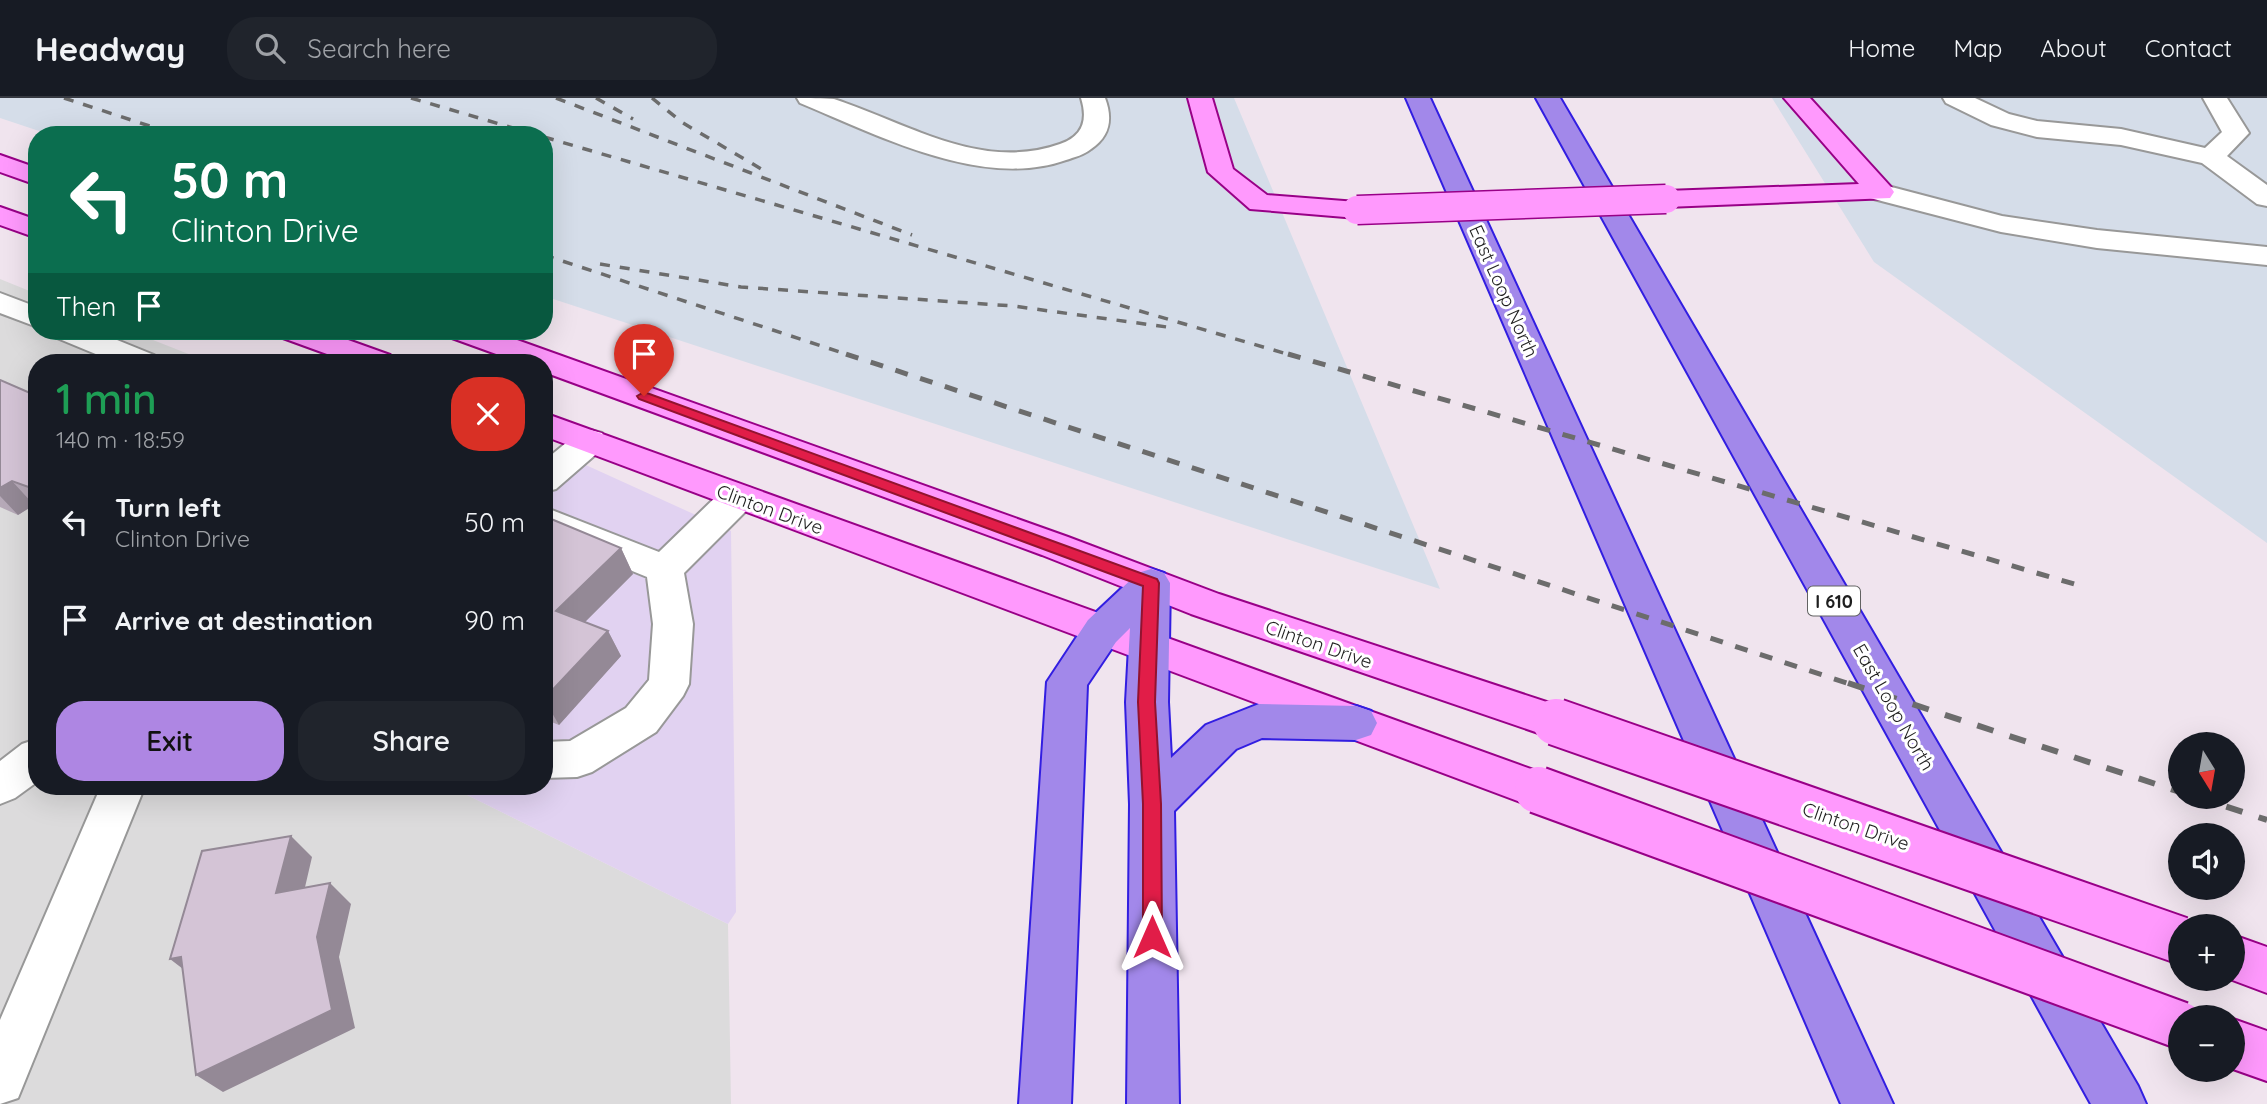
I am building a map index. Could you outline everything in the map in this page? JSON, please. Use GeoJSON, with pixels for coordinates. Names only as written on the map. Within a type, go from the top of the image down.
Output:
{"type":"FeatureCollection","features":[{"type":"Feature","properties":{"kind":"highway","name":"East Loop North"},"geometry":{"type":"LineString","coordinates":[[1418,98],[1867,1104]]}},
{"type":"Feature","properties":{"kind":"highway","name":"East Loop North"},"geometry":{"type":"LineString","coordinates":[[1548,98],[2120,1104]]}},
{"type":"Feature","properties":{"kind":"highway"},"geometry":{"type":"LineString","coordinates":[[1045,1104],[1067,682],[1102,631],[1151,583]]}},
{"type":"Feature","properties":{"kind":"highway"},"geometry":{"type":"LineString","coordinates":[[1151,583],[1147,647],[1152,804],[1153,1104]]}},
{"type":"Feature","properties":{"kind":"highway"},"geometry":{"type":"LineString","coordinates":[[1152,804],[1221,737],[1259,721],[1356,723]]}},
{"type":"Feature","properties":{"kind":"main road","name":"East Loop North"},"geometry":{"type":"LineString","coordinates":[[1200,98],[1221,172],[1260,203],[1357,210],[1880,192]]}},
{"type":"Feature","properties":{"kind":"main road"},"geometry":{"type":"LineString","coordinates":[[1796,98],[1880,192]]}},
{"type":"Feature","properties":{"kind":"main road"},"geometry":{"type":"LineString","coordinates":[[0,163],[28,174]]}},
{"type":"Feature","properties":{"kind":"main road"},"geometry":{"type":"LineString","coordinates":[[0,215],[28,226]]}},
{"type":"Feature","properties":{"kind":"main road"},"geometry":{"type":"LineString","coordinates":[[319,340],[357,354]]}},
{"type":"Feature","properties":{"kind":"main road","name":"Clinton Drive"},"geometry":{"type":"LineString","coordinates":[[487,340],[523,354]]}},
{"type":"Feature","properties":{"kind":"main road","name":"Clinton Drive"},"geometry":{"type":"LineString","coordinates":[[553,365],[1369,661],[1556,722],[2168,936]]}},
{"type":"Feature","properties":{"kind":"main road","name":"Clinton Drive"},"geometry":{"type":"LineString","coordinates":[[553,427],[2168,1021]]}},
{"type":"Feature","properties":{"kind":"main road"},"geometry":{"type":"LineString","coordinates":[[2245,962],[2267,970]]}},
{"type":"Feature","properties":{"kind":"main road"},"geometry":{"type":"LineString","coordinates":[[2245,1048],[2267,1056]]}},
{"type":"Feature","properties":{"kind":"street"},"geometry":{"type":"LineString","coordinates":[[809,98],[959,155],[992,161],[1030,159],[1066,152],[1089,140],[1098,126],[1098,111],[1093,98]]}},
{"type":"Feature","properties":{"kind":"street"},"geometry":{"type":"LineString","coordinates":[[1955,98],[2000,120],[2037,129],[2121,137],[2211,158],[2267,198]]}},
{"type":"Feature","properties":{"kind":"street"},"geometry":{"type":"LineString","coordinates":[[2211,158],[2236,133],[2215,98]]}},
{"type":"Feature","properties":{"kind":"street"},"geometry":{"type":"LineString","coordinates":[[1880,192],[2001,224],[2097,239],[2267,256]]}},
{"type":"Feature","properties":{"kind":"street"},"geometry":{"type":"LineString","coordinates":[[2097,239],[2267,280]]}},
{"type":"Feature","properties":{"kind":"street"},"geometry":{"type":"LineString","coordinates":[[0,302],[28,314]]}},
{"type":"Feature","properties":{"kind":"street"},"geometry":{"type":"LineString","coordinates":[[90,340],[124,354]]}},
{"type":"Feature","properties":{"kind":"street"},"geometry":{"type":"LineString","coordinates":[[553,472],[590,441]]}},
{"type":"Feature","properties":{"kind":"street"},"geometry":{"type":"LineString","coordinates":[[665,569],[738,497]]}},
{"type":"Feature","properties":{"kind":"street"},"geometry":{"type":"LineString","coordinates":[[553,524],[665,569]]}},
{"type":"Feature","properties":{"kind":"street"},"geometry":{"type":"LineString","coordinates":[[553,760],[577,759],[641,720],[669,684],[673,624],[665,569]]}},
{"type":"Feature","properties":{"kind":"street"},"geometry":{"type":"LineString","coordinates":[[0,785],[28,764]]}},
{"type":"Feature","properties":{"kind":"street"},"geometry":{"type":"LineString","coordinates":[[0,1080],[119,795]]}},
{"type":"Feature","properties":{"kind":"shaded area"},"geometry":{"type":"Polygon","coordinates":[[[0,98],[1234,98],[1440,589],[553,299],[553,126],[28,127],[0,118],[0,98]]]}},
{"type":"Feature","properties":{"kind":"shaded area"},"geometry":{"type":"Polygon","coordinates":[[[1772,98],[2267,98],[2267,543],[1874,262],[1772,98]]]}},
{"type":"Feature","properties":{"kind":"shaded area"},"geometry":{"type":"Polygon","coordinates":[[[0,279],[28,290],[28,340],[153,340],[189,354],[28,354],[28,795],[467,795],[728,924],[731,1104],[0,1104],[0,279]]]}},
{"type":"Feature","properties":{"kind":"shaded area"},"geometry":{"type":"Polygon","coordinates":[[[553,450],[731,531],[736,912],[728,924],[467,795],[553,795],[553,450]]]}},
{"type":"Feature","properties":{"kind":"building"},"geometry":{"type":"Polygon","coordinates":[[[0,380],[28,392],[28,487],[12,481],[0,488],[0,380]]]}},
{"type":"Feature","properties":{"kind":"building"},"geometry":{"type":"Polygon","coordinates":[[[553,520],[621,548],[556,611],[608,631],[553,689],[553,520]]]}},
{"type":"Feature","properties":{"kind":"building"},"geometry":{"type":"Polygon","coordinates":[[[291,836],[276,893],[330,883],[317,937],[332,1010],[196,1075],[181,957],[170,959],[202,851],[291,836]]]}},
{"type":"Feature","properties":{"kind":"railway"},"geometry":{"type":"LineString","coordinates":[[64,98],[150,126]]}},
{"type":"Feature","properties":{"kind":"railway"},"geometry":{"type":"LineString","coordinates":[[411,98],[506,126]]}},
{"type":"Feature","properties":{"kind":"railway"},"geometry":{"type":"LineString","coordinates":[[556,98],[912,235]]}},
{"type":"Feature","properties":{"kind":"railway"},"geometry":{"type":"LineString","coordinates":[[596,98],[633,119]]}},
{"type":"Feature","properties":{"kind":"railway"},"geometry":{"type":"LineString","coordinates":[[652,98],[683,123],[763,170]]}},
{"type":"Feature","properties":{"kind":"railway"},"geometry":{"type":"LineString","coordinates":[[553,140],[1294,356]]}},
{"type":"Feature","properties":{"kind":"railway"},"geometry":{"type":"LineString","coordinates":[[553,258],[852,356]]}},
{"type":"Feature","properties":{"kind":"railway"},"geometry":{"type":"LineString","coordinates":[[600,264],[741,287],[1013,306],[1167,327]]}},
{"type":"Feature","properties":{"kind":"railway"},"geometry":{"type":"LineString","coordinates":[[846,354],[1853,685]]}},
{"type":"Feature","properties":{"kind":"railway"},"geometry":{"type":"LineString","coordinates":[[1288,354],[2081,586]]}},
{"type":"Feature","properties":{"kind":"railway"},"geometry":{"type":"LineString","coordinates":[[1848,683],[2168,788]]}},
{"type":"Feature","properties":{"kind":"railway"},"geometry":{"type":"LineString","coordinates":[[2234,809],[2267,820]]}},
{"type":"Feature","properties":{"kind":"route"},"geometry":{"type":"LineString","coordinates":[[644,396],[1151,583],[1147,702],[1152,804],[1152,937]]}}]}
